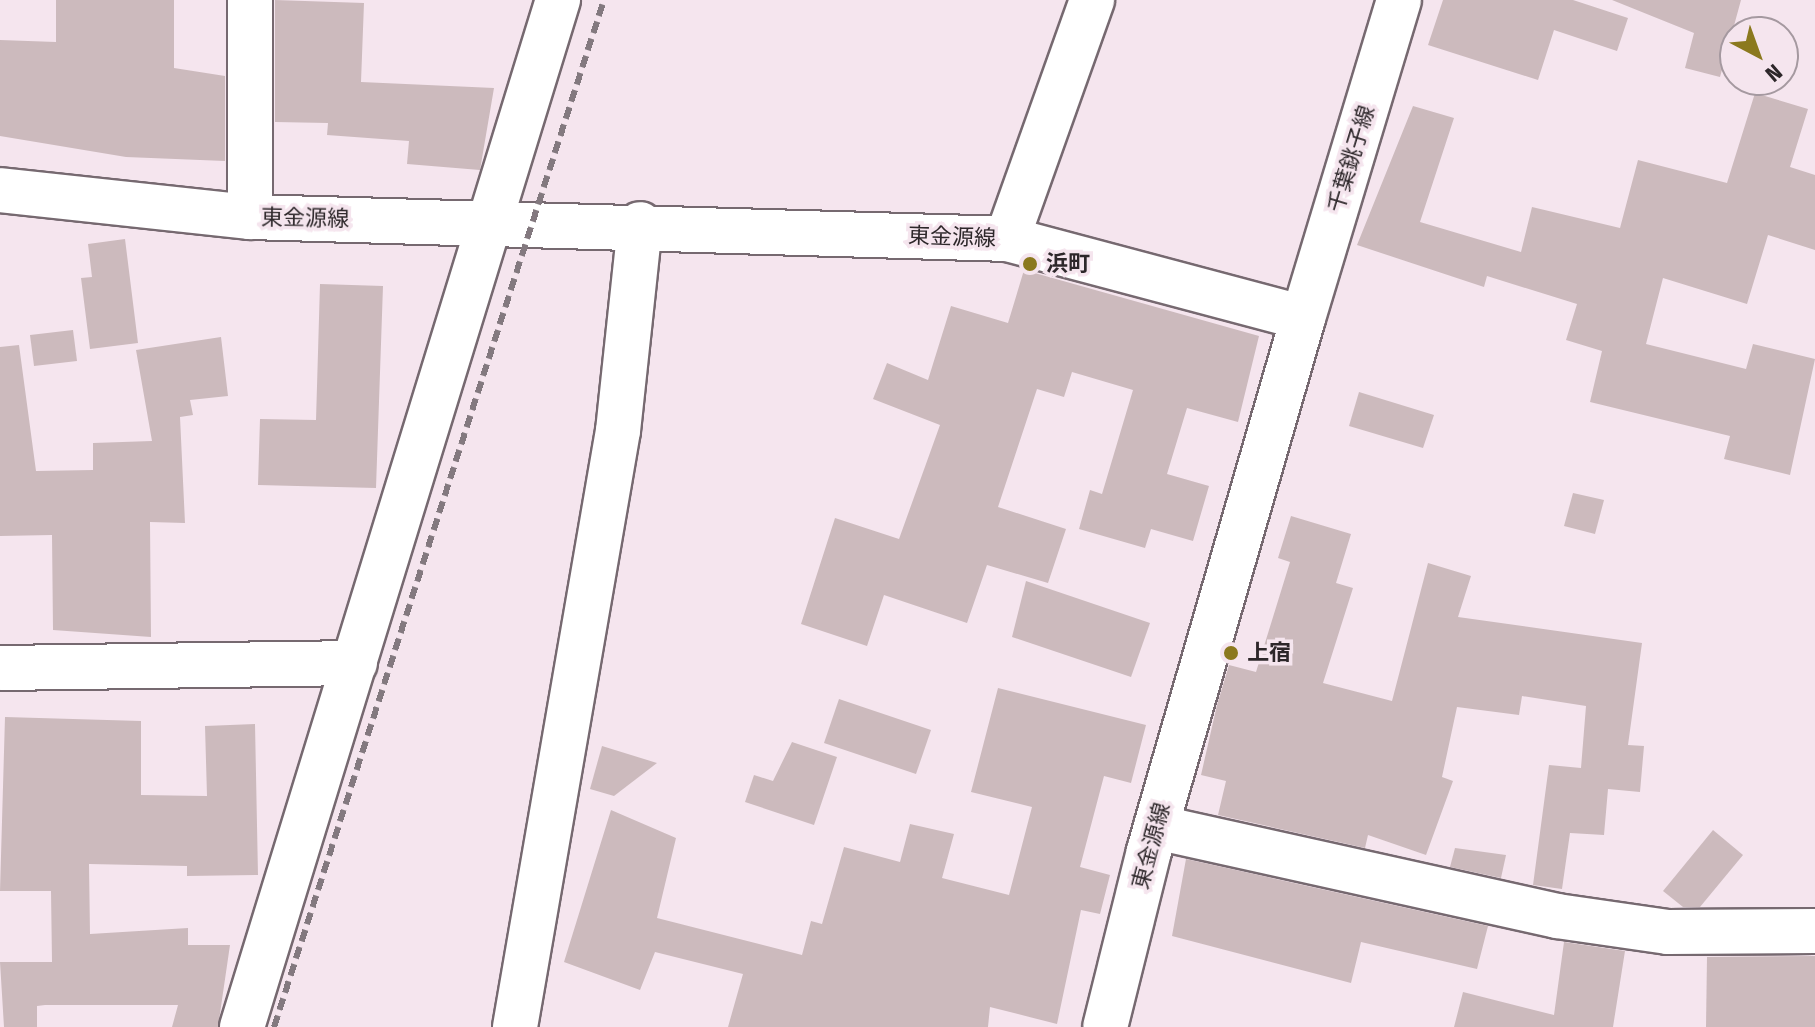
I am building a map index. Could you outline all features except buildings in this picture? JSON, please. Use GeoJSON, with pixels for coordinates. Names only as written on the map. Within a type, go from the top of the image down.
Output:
{"type":"FeatureCollection","features":[{"type":"Feature","properties":{"kind":"street"},"geometry":{"type":"LineString","coordinates":[[250,0],[250,217]]}},
{"type":"Feature","properties":{"kind":"street"},"geometry":{"type":"LineString","coordinates":[[242,1027],[492,223],[558,0]]}},
{"type":"Feature","properties":{"kind":"street"},"geometry":{"type":"LineString","coordinates":[[1007,239],[1092,0]]}},
{"type":"Feature","properties":{"kind":"street","name":"千葉銚子線"},"geometry":{"type":"LineString","coordinates":[[1303,318],[1399,0]]}},
{"type":"Feature","properties":{"kind":"street","name":"東金源線"},"geometry":{"type":"LineString","coordinates":[[0,190],[250,217],[640,224],[1007,239],[1303,318],[1156,827],[1105,1027]]}},
{"type":"Feature","properties":{"kind":"street"},"geometry":{"type":"LineString","coordinates":[[515,1027],[618,431],[640,224]]}},
{"type":"Feature","properties":{"kind":"street"},"geometry":{"type":"LineString","coordinates":[[0,668],[355,663]]}},
{"type":"Feature","properties":{"kind":"street"},"geometry":{"type":"LineString","coordinates":[[1156,827],[1557,916],[1668,932],[1815,931]]}},
{"type":"Feature","properties":{"kind":"railway"},"geometry":{"type":"LineString","coordinates":[[274,1027],[604,0]]}},
{"type":"Feature","properties":{"kind":"place","name":"浜町"},"geometry":{"type":"Point","coordinates":[1030,264]}},
{"type":"Feature","properties":{"kind":"place","name":"上宿"},"geometry":{"type":"Point","coordinates":[1231,653]}}]}
